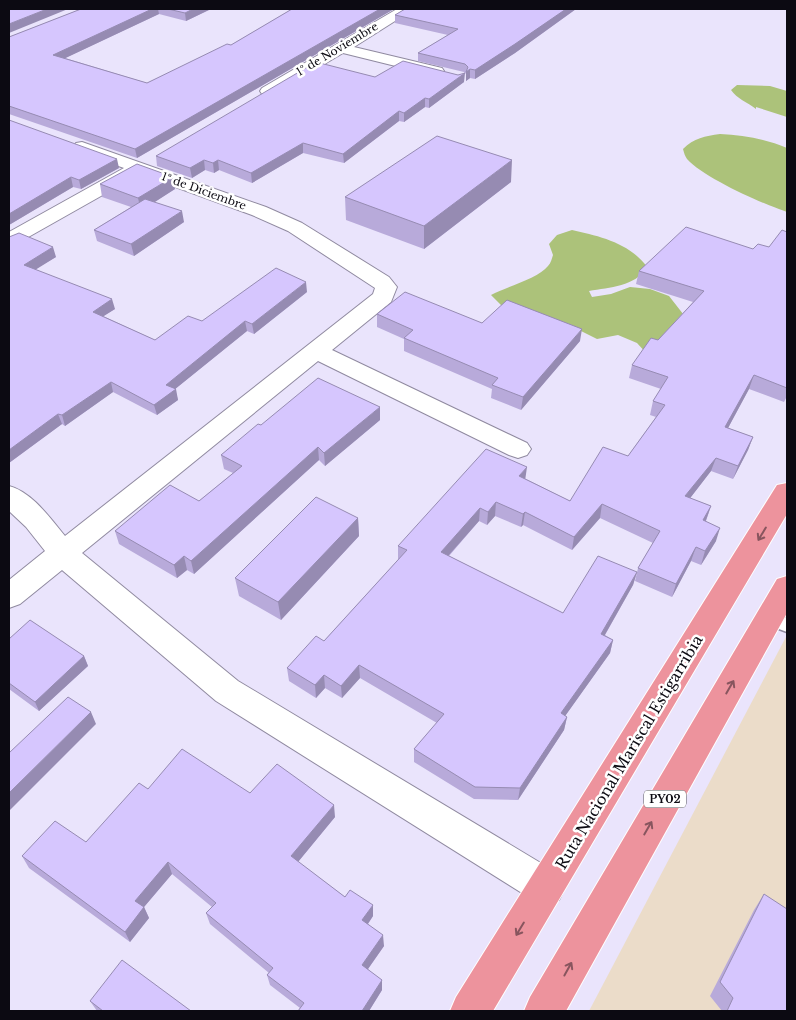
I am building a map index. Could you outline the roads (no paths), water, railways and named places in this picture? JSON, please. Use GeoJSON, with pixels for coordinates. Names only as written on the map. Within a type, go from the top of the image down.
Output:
{"type":"FeatureCollection","features":[{"type":"Feature","properties":{"kind":"highway","name":"Ruta Nacional Mariscal Estigarribia"},"geometry":{"type":"LineString","coordinates":[[470,1011],[787,492]]}},
{"type":"Feature","properties":{"kind":"highway","name":"PY02"},"geometry":{"type":"LineString","coordinates":[[544,1011],[778,622],[787,587]]}},
{"type":"Feature","properties":{"kind":"street","name":"1º de Noviembre"},"geometry":{"type":"LineString","coordinates":[[256,97],[407,9]]}},
{"type":"Feature","properties":{"kind":"street"},"geometry":{"type":"LineString","coordinates":[[340,48],[449,75]]}},
{"type":"Feature","properties":{"kind":"street","name":"1º de Diciembre"},"geometry":{"type":"LineString","coordinates":[[67,141],[259,211],[295,227],[386,287],[383,297],[316,351]]}},
{"type":"Feature","properties":{"kind":"street"},"geometry":{"type":"LineString","coordinates":[[9,240],[155,157]]}},
{"type":"Feature","properties":{"kind":"street"},"geometry":{"type":"LineString","coordinates":[[9,596],[316,351],[518,449]]}},
{"type":"Feature","properties":{"kind":"street"},"geometry":{"type":"LineString","coordinates":[[9,496],[36,520],[63,554],[227,691],[546,887]]}}]}
